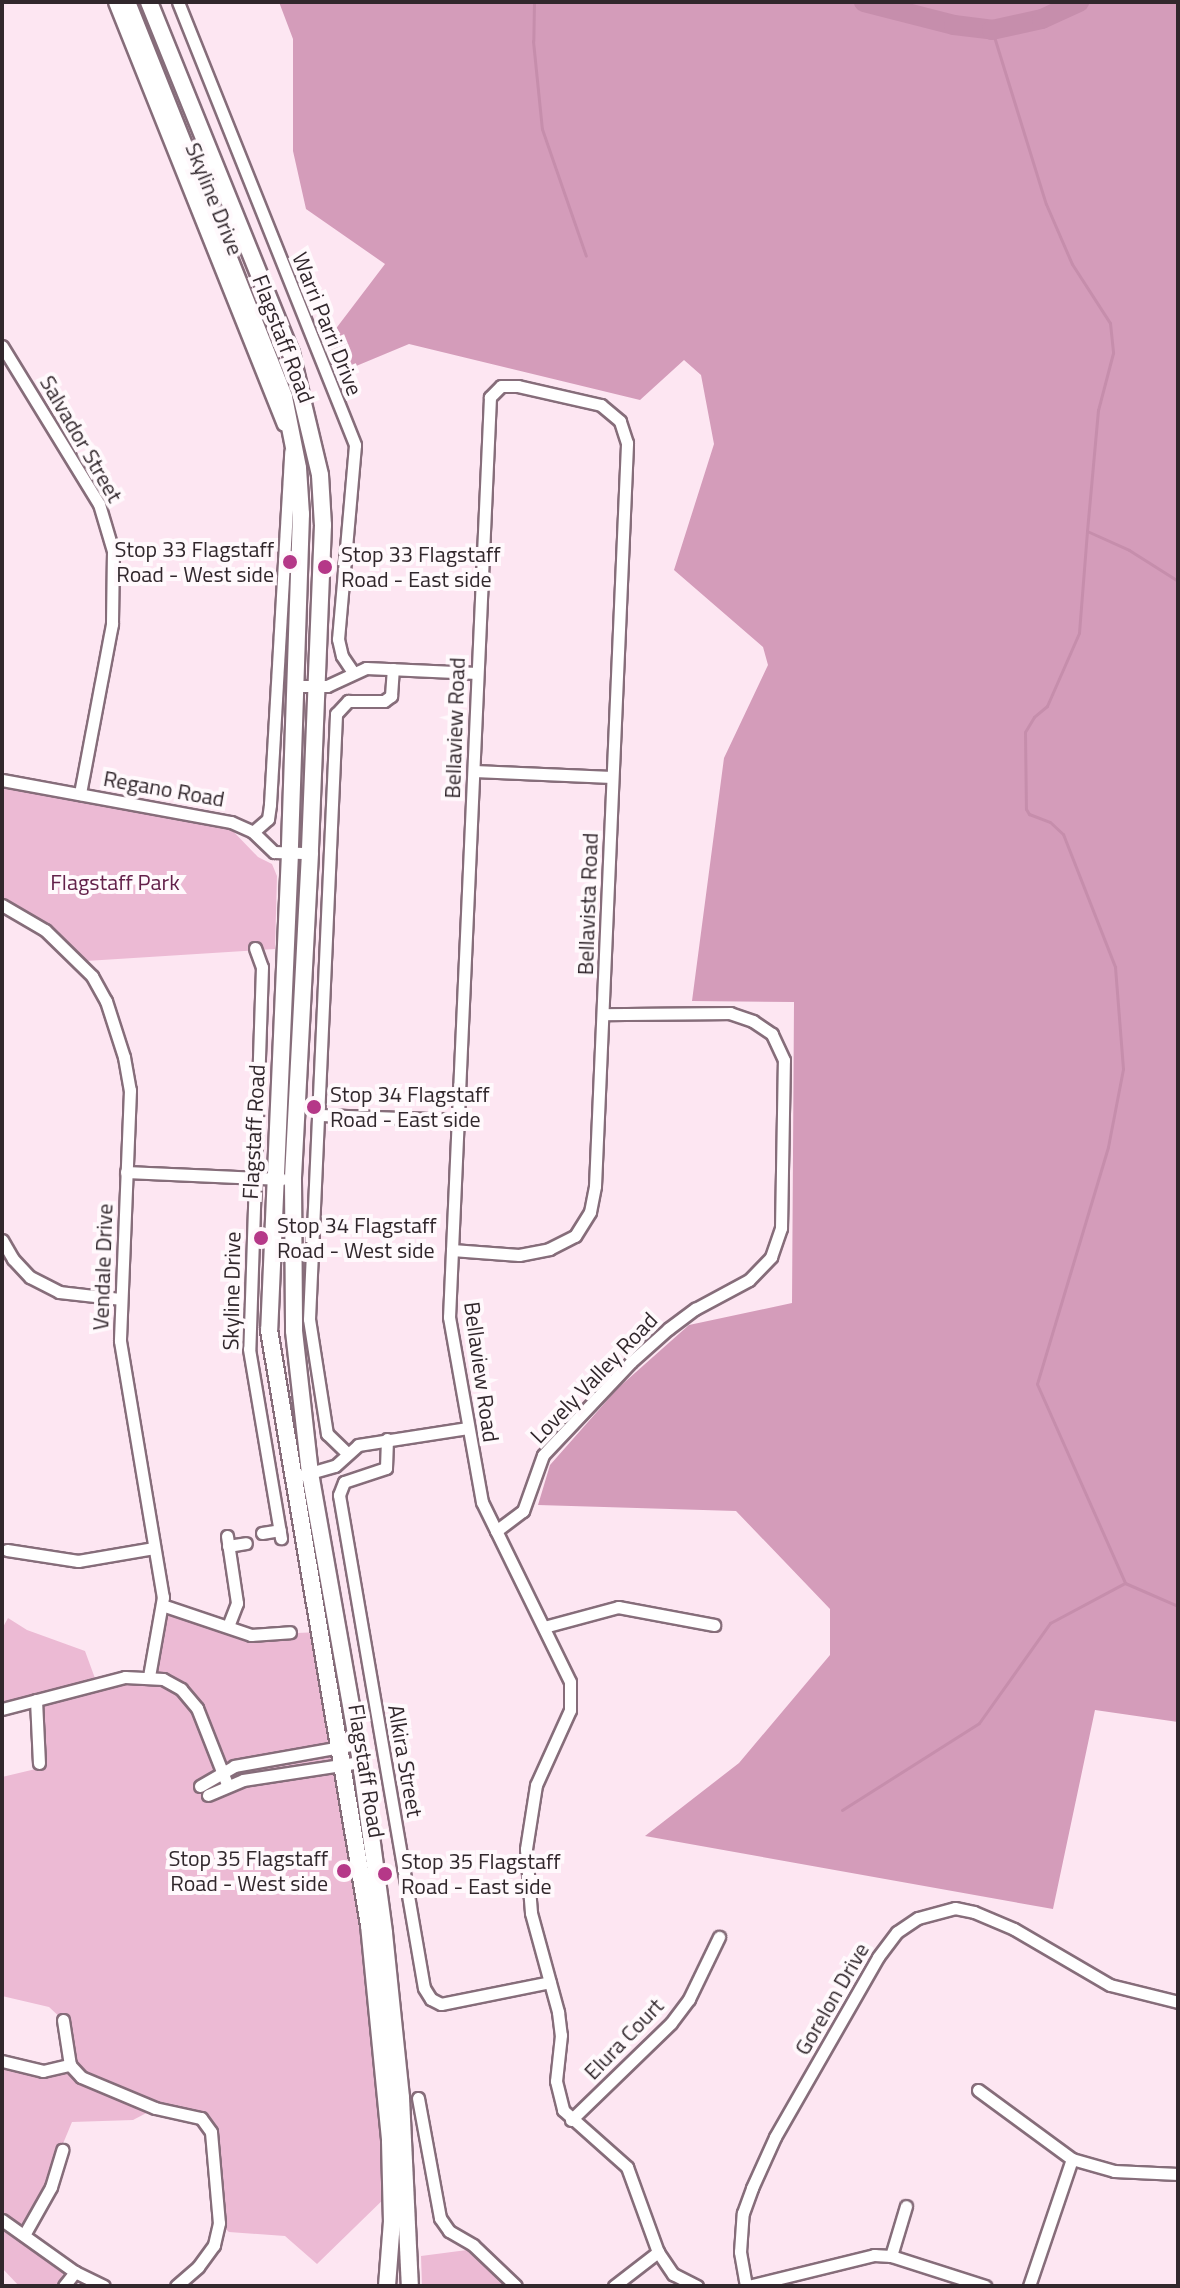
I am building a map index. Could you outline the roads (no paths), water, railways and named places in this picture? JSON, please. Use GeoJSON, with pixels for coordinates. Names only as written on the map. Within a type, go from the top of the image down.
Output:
{"type":"FeatureCollection","features":[{"type":"Feature","properties":{"kind":"main road","name":"Flagstaff Road"},"geometry":{"type":"LineString","coordinates":[[127,2],[284,397],[290,419],[301,514],[269,1330],[302,1475],[395,2038],[410,2286]]}},
{"type":"Feature","properties":{"kind":"main road","name":"Flagstaff Road"},"geometry":{"type":"LineString","coordinates":[[149,2],[291,353],[320,475],[323,525],[293,1180],[294,1331],[302,1475]]}},
{"type":"Feature","properties":{"kind":"main road","name":"Flagstaff Road"},"geometry":{"type":"LineString","coordinates":[[352,1764],[384,2063],[392,2191],[387,2286]]}},
{"type":"Feature","properties":{"kind":"street","name":"Skyline Drive"},"geometry":{"type":"LineString","coordinates":[[114,2],[281,416],[291,452],[270,804],[268,819],[253,832]]}},
{"type":"Feature","properties":{"kind":"street","name":"Warri Parri Drive"},"geometry":{"type":"LineString","coordinates":[[178,2],[355,445],[338,639],[342,656],[352,671]]}},
{"type":"Feature","properties":{"kind":"street","name":"Salvador Street"},"geometry":{"type":"LineString","coordinates":[[2,346],[99,504],[113,551],[112,624],[80,794]]}},
{"type":"Feature","properties":{"kind":"street","name":"Bellaview Road"},"geometry":{"type":"LineString","coordinates":[[627,443],[620,421],[601,405],[518,386],[501,386],[490,397],[449,1317],[482,1502],[570,1682],[572,1697],[536,1785],[526,1849],[531,1913],[561,2035],[556,2081],[563,2110],[627,2167],[658,2252],[673,2274],[697,2286]]}},
{"type":"Feature","properties":{"kind":"street","name":"Bellavista Road"},"geometry":{"type":"LineString","coordinates":[[452,1250],[519,1255],[549,1249],[575,1236],[590,1212],[595,1186],[604,1014],[627,443]]}},
{"type":"Feature","properties":{"kind":"street"},"geometry":{"type":"LineString","coordinates":[[296,686],[327,686],[352,671],[366,668],[477,673]]}},
{"type":"Feature","properties":{"kind":"street"},"geometry":{"type":"LineString","coordinates":[[347,1453],[327,1434],[309,1319],[336,714],[348,701],[384,701],[391,696],[393,669]]}},
{"type":"Feature","properties":{"kind":"street"},"geometry":{"type":"LineString","coordinates":[[474,771],[612,777]]}},
{"type":"Feature","properties":{"kind":"street","name":"Regano Road"},"geometry":{"type":"LineString","coordinates":[[2,780],[231,822],[253,832],[274,852],[310,853]]}},
{"type":"Feature","properties":{"kind":"street","name":"Vendale Drive"},"geometry":{"type":"LineString","coordinates":[[2,905],[45,930],[92,976],[106,1001],[124,1057],[130,1090],[120,1341],[162,1605],[149,1676]]}},
{"type":"Feature","properties":{"kind":"street","name":"Skyline Drive"},"geometry":{"type":"LineString","coordinates":[[255,948],[262,967],[256,1178],[247,1315],[249,1349],[280,1534],[262,1533]]}},
{"type":"Feature","properties":{"kind":"street","name":"Lovely Valley Road"},"geometry":{"type":"LineString","coordinates":[[496,1531],[523,1511],[543,1455],[631,1362],[668,1329],[695,1309],[749,1280],[771,1257],[781,1228],[784,1060],[772,1034],[753,1021],[730,1013],[604,1014]]}},
{"type":"Feature","properties":{"kind":"street"},"geometry":{"type":"LineString","coordinates":[[319,1115],[457,1120]]}},
{"type":"Feature","properties":{"kind":"street"},"geometry":{"type":"LineString","coordinates":[[126,1172],[293,1180]]}},
{"type":"Feature","properties":{"kind":"street"},"geometry":{"type":"LineString","coordinates":[[2,1240],[13,1259],[30,1277],[59,1292],[120,1299]]}},
{"type":"Feature","properties":{"kind":"street"},"geometry":{"type":"LineString","coordinates":[[302,1475],[335,1466],[358,1445],[468,1428]]}},
{"type":"Feature","properties":{"kind":"street","name":"Alkira Street"},"geometry":{"type":"LineString","coordinates":[[387,1439],[386,1468],[344,1482],[339,1495],[424,1988],[431,1999],[441,2004],[550,1982]]}},
{"type":"Feature","properties":{"kind":"street"},"geometry":{"type":"LineString","coordinates":[[228,1626],[237,1603],[228,1541],[246,1543]]}},
{"type":"Feature","properties":{"kind":"street"},"geometry":{"type":"LineString","coordinates":[[7,1550],[78,1561],[154,1548]]}},
{"type":"Feature","properties":{"kind":"street"},"geometry":{"type":"LineString","coordinates":[[162,1605],[251,1635],[290,1632]]}},
{"type":"Feature","properties":{"kind":"street"},"geometry":{"type":"LineString","coordinates":[[544,1627],[618,1607],[714,1625]]}},
{"type":"Feature","properties":{"kind":"street"},"geometry":{"type":"LineString","coordinates":[[2,1709],[125,1677],[163,1679],[181,1689],[197,1708],[227,1784]]}},
{"type":"Feature","properties":{"kind":"street"},"geometry":{"type":"LineString","coordinates":[[36,1700],[39,1763]]}},
{"type":"Feature","properties":{"kind":"street"},"geometry":{"type":"LineString","coordinates":[[349,1746],[222,1770],[204,1790],[352,1764]]}},
{"type":"Feature","properties":{"kind":"street","name":"Gorelon Drive"},"geometry":{"type":"LineString","coordinates":[[747,2286],[740,2252],[743,2213],[757,2175],[878,1957],[897,1932],[918,1918],[955,1908],[974,1912],[1014,1929],[1110,1985],[1178,2002]]}},
{"type":"Feature","properties":{"kind":"street","name":"Elura Court"},"geometry":{"type":"LineString","coordinates":[[571,2120],[671,2023],[689,1999],[719,1937]]}},
{"type":"Feature","properties":{"kind":"street"},"geometry":{"type":"LineString","coordinates":[[63,2020],[70,2065],[81,2077],[155,2108],[201,2118],[211,2132],[219,2223],[214,2245],[198,2267],[176,2286]]}},
{"type":"Feature","properties":{"kind":"street"},"geometry":{"type":"LineString","coordinates":[[2,2061],[43,2071],[70,2065]]}},
{"type":"Feature","properties":{"kind":"street"},"geometry":{"type":"LineString","coordinates":[[978,2090],[1072,2159],[1114,2171],[1178,2174]]}},
{"type":"Feature","properties":{"kind":"street"},"geometry":{"type":"LineString","coordinates":[[418,2098],[440,2218],[449,2231],[473,2245],[516,2286]]}},
{"type":"Feature","properties":{"kind":"street"},"geometry":{"type":"LineString","coordinates":[[24,2235],[51,2187],[62,2150]]}},
{"type":"Feature","properties":{"kind":"street"},"geometry":{"type":"LineString","coordinates":[[1029,2286],[1072,2159]]}},
{"type":"Feature","properties":{"kind":"street"},"geometry":{"type":"LineString","coordinates":[[891,2256],[906,2206]]}},
{"type":"Feature","properties":{"kind":"street"},"geometry":{"type":"LineString","coordinates":[[2,2220],[75,2272],[104,2286]]}},
{"type":"Feature","properties":{"kind":"street"},"geometry":{"type":"LineString","coordinates":[[614,2286],[658,2252]]}},
{"type":"Feature","properties":{"kind":"street"},"geometry":{"type":"LineString","coordinates":[[747,2286],[790,2278],[845,2261],[891,2256],[985,2286]]}},
{"type":"Feature","properties":{"kind":"street"},"geometry":{"type":"LineString","coordinates":[[64,2286],[75,2272]]}},
{"type":"Feature","properties":{"kind":"waterway"},"geometry":{"type":"LineString","coordinates":[[534,2],[533,41],[542,129],[586,256]]}},
{"type":"Feature","properties":{"kind":"waterway"},"geometry":{"type":"LineString","coordinates":[[864,2],[954,25],[992,30],[1042,19],[1079,2]]}},
{"type":"Feature","properties":{"kind":"waterway"},"geometry":{"type":"LineString","coordinates":[[992,30],[1046,204],[1072,264],[1110,323],[1113,353],[1098,410],[1087,531],[1129,550],[1178,581]]}},
{"type":"Feature","properties":{"kind":"waterway"},"geometry":{"type":"LineString","coordinates":[[1087,531],[1079,633],[1047,706],[1034,717],[1025,732],[1026,809],[1029,814],[1050,822],[1063,834],[1115,967],[1123,1069],[1108,1147],[1037,1384],[1125,1583],[1178,1606]]}},
{"type":"Feature","properties":{"kind":"waterway"},"geometry":{"type":"LineString","coordinates":[[842,1810],[979,1723],[1050,1623],[1123,1584]]}},
{"type":"Feature","properties":{"kind":"place","name":"Stop 33 Flagstaff Road - West side"},"geometry":{"type":"Point","coordinates":[290,562]}},
{"type":"Feature","properties":{"kind":"place","name":"Stop 33 Flagstaff Road - East side"},"geometry":{"type":"Point","coordinates":[325,567]}},
{"type":"Feature","properties":{"kind":"place","name":"Stop 34 Flagstaff Road - East side"},"geometry":{"type":"Point","coordinates":[314,1107]}},
{"type":"Feature","properties":{"kind":"place","name":"Stop 34 Flagstaff Road - West side"},"geometry":{"type":"Point","coordinates":[261,1238]}},
{"type":"Feature","properties":{"kind":"place","name":"Stop 35 Flagstaff Road - West side"},"geometry":{"type":"Point","coordinates":[344,1871]}},
{"type":"Feature","properties":{"kind":"place","name":"Stop 35 Flagstaff Road - East side"},"geometry":{"type":"Point","coordinates":[385,1874]}},
{"type":"Feature","properties":{"kind":"park label","name":"Flagstaff Park"},"geometry":{"type":"Point","coordinates":[115,883]}}]}
